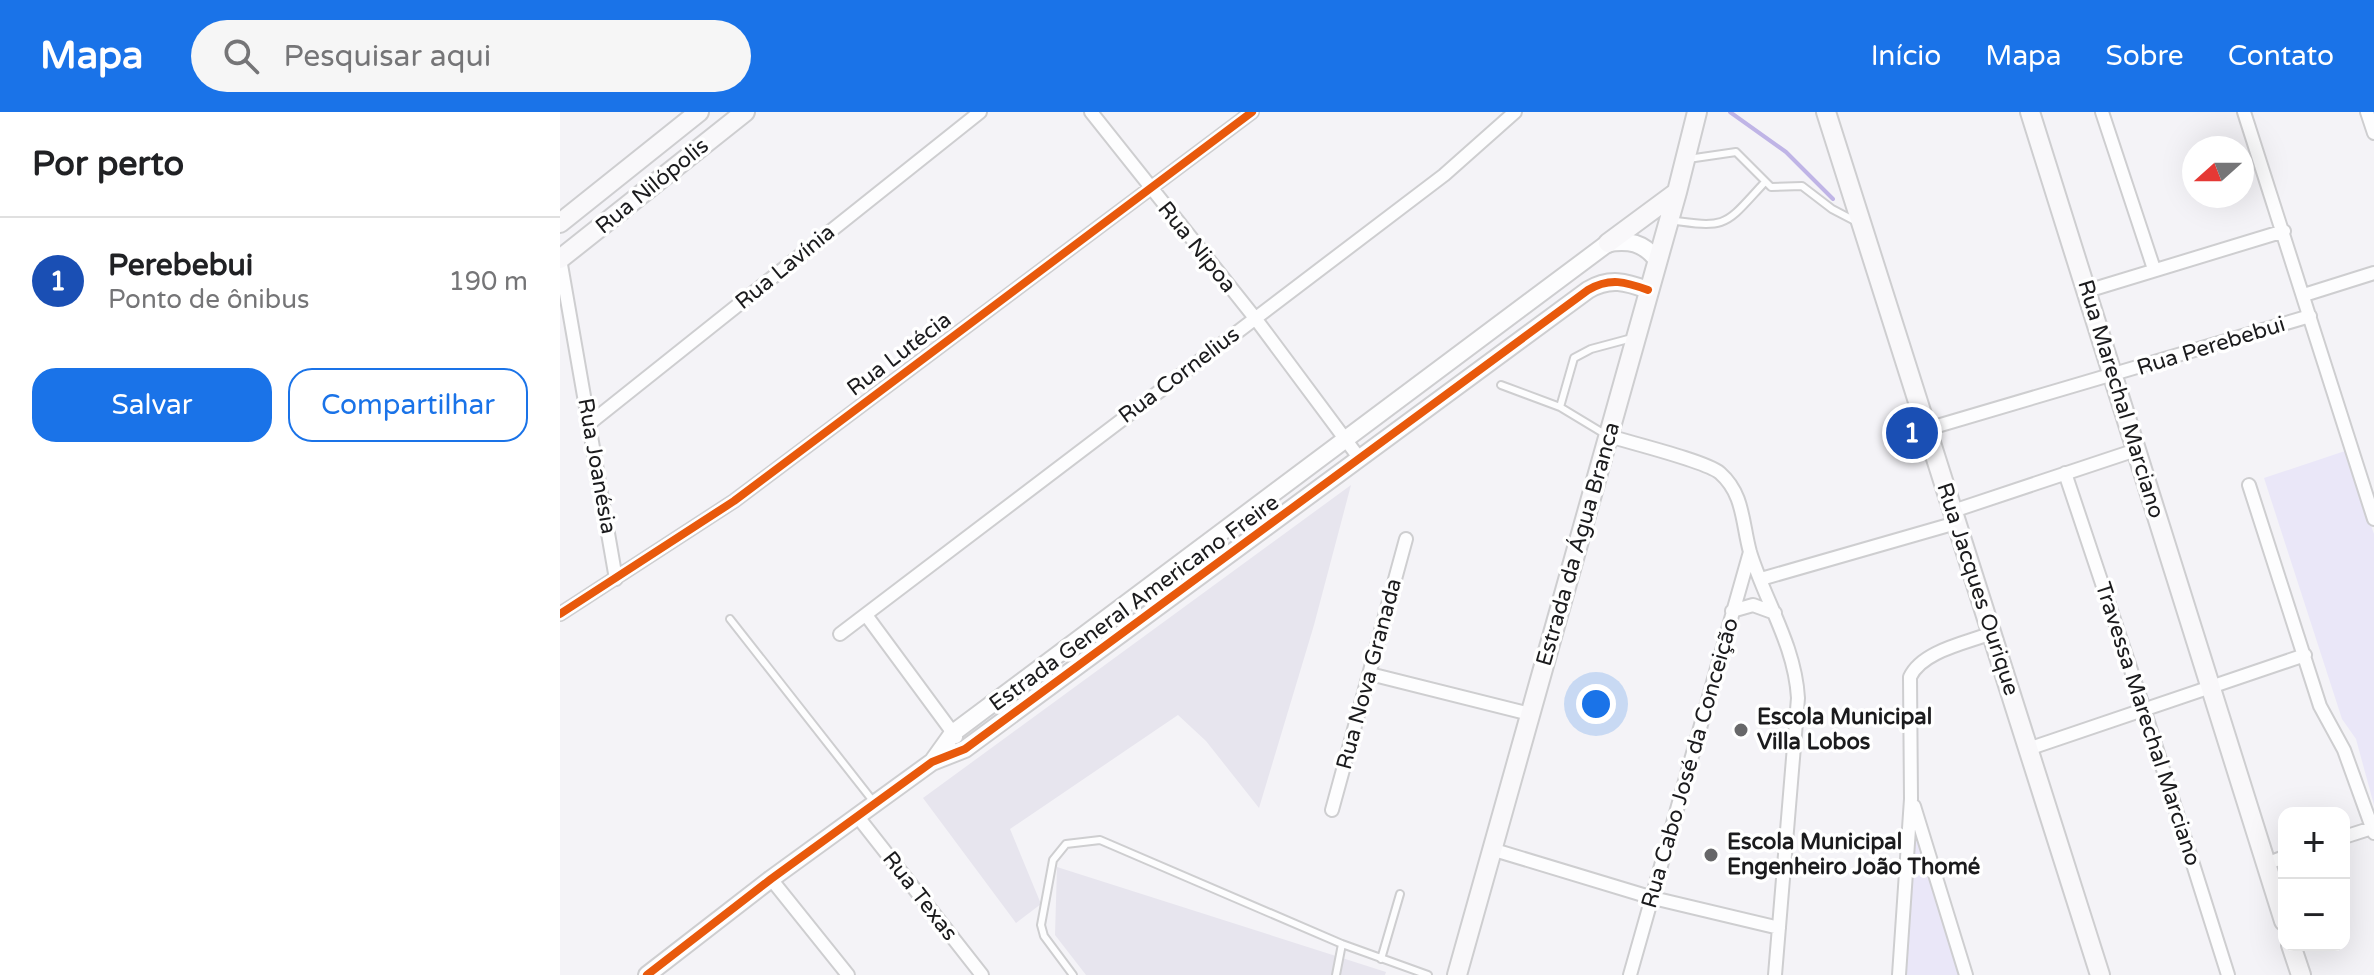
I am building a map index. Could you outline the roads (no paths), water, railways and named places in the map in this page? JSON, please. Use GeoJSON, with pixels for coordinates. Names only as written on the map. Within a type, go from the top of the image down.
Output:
{"type":"FeatureCollection","features":[{"type":"Feature","properties":{"kind":"main road","name":"Rua Nilópolis"},"geometry":{"type":"LineString","coordinates":[[560,223],[699,112]]}},
{"type":"Feature","properties":{"kind":"main road","name":"Rua Nilópolis"},"geometry":{"type":"LineString","coordinates":[[560,259],[745,112]]}},
{"type":"Feature","properties":{"kind":"main road","name":"Rua Jacques Ourique"},"geometry":{"type":"LineString","coordinates":[[1826,112],[2100,975]]}},
{"type":"Feature","properties":{"kind":"main road","name":"Rua Marechal Marciano"},"geometry":{"type":"LineString","coordinates":[[2030,112],[2278,902]]}},
{"type":"Feature","properties":{"kind":"main road","name":"Estrada da Água Branca"},"geometry":{"type":"LineString","coordinates":[[1457,975],[1677,192],[1695,113]]}},
{"type":"Feature","properties":{"kind":"main road"},"geometry":{"type":"LineString","coordinates":[[1608,243],[1677,192]]}},
{"type":"Feature","properties":{"kind":"main road"},"geometry":{"type":"LineString","coordinates":[[2293,951],[2301,975]]}},
{"type":"Feature","properties":{"kind":"street","name":"Rua Lavínia"},"geometry":{"type":"LineString","coordinates":[[590,423],[980,112]]}},
{"type":"Feature","properties":{"kind":"street","name":"Rua Nipoa"},"geometry":{"type":"LineString","coordinates":[[1091,112],[1255,318],[1360,459]]}},
{"type":"Feature","properties":{"kind":"street","name":"Rua Lutécia"},"geometry":{"type":"LineString","coordinates":[[560,614],[734,501],[1252,112]]}},
{"type":"Feature","properties":{"kind":"street","name":"Rua Cornelius"},"geometry":{"type":"LineString","coordinates":[[840,634],[1444,175],[1515,112]]}},
{"type":"Feature","properties":{"kind":"street"},"geometry":{"type":"LineString","coordinates":[[2102,112],[2154,269]]}},
{"type":"Feature","properties":{"kind":"street"},"geometry":{"type":"LineString","coordinates":[[2244,112],[2374,519]]}},
{"type":"Feature","properties":{"kind":"street"},"geometry":{"type":"LineString","coordinates":[[2367,112],[2374,133]]}},
{"type":"Feature","properties":{"kind":"street"},"geometry":{"type":"LineString","coordinates":[[2087,291],[2284,231]]}},
{"type":"Feature","properties":{"kind":"street"},"geometry":{"type":"LineString","coordinates":[[1608,243],[1634,242],[1657,260]]}},
{"type":"Feature","properties":{"kind":"street","name":"Estrada General Americano Freire"},"geometry":{"type":"LineString","coordinates":[[932,762],[953,733],[1608,243]]}},
{"type":"Feature","properties":{"kind":"street","name":"Rua Joanésia"},"geometry":{"type":"LineString","coordinates":[[560,259],[616,579]]}},
{"type":"Feature","properties":{"kind":"street"},"geometry":{"type":"LineString","coordinates":[[2304,295],[2374,273]]}},
{"type":"Feature","properties":{"kind":"street","name":"Estrada General Americano Freire"},"geometry":{"type":"LineString","coordinates":[[647,975],[771,879],[932,762],[965,749],[1596,285],[1619,281],[1648,290]]}},
{"type":"Feature","properties":{"kind":"street","name":"Rua Perebebui"},"geometry":{"type":"LineString","coordinates":[[1927,429],[2310,316]]}},
{"type":"Feature","properties":{"kind":"street"},"geometry":{"type":"LineString","coordinates":[[1609,436],[1717,471],[1732,486],[1741,507],[1750,552],[1797,675],[1798,698],[1775,975]]}},
{"type":"Feature","properties":{"kind":"street"},"geometry":{"type":"LineString","coordinates":[[1761,579],[1954,517],[2065,473],[2136,450]]}},
{"type":"Feature","properties":{"kind":"street"},"geometry":{"type":"LineString","coordinates":[[2360,474],[2374,470]]}},
{"type":"Feature","properties":{"kind":"street","name":"Travessa Marechal Marciano"},"geometry":{"type":"LineString","coordinates":[[2065,473],[2228,975]]}},
{"type":"Feature","properties":{"kind":"street"},"geometry":{"type":"LineString","coordinates":[[2249,485],[2320,706],[2344,750],[2373,831],[2350,836]]}},
{"type":"Feature","properties":{"kind":"street","name":"Rua Nova Granada"},"geometry":{"type":"LineString","coordinates":[[1332,810],[1406,539]]}},
{"type":"Feature","properties":{"kind":"street","name":"Rua Cabo José da Conceição"},"geometry":{"type":"LineString","coordinates":[[1630,975],[1750,552]]}},
{"type":"Feature","properties":{"kind":"street"},"geometry":{"type":"LineString","coordinates":[[1732,611],[1753,605],[1775,613]]}},
{"type":"Feature","properties":{"kind":"street"},"geometry":{"type":"LineString","coordinates":[[866,615],[965,749]]}},
{"type":"Feature","properties":{"kind":"street"},"geometry":{"type":"LineString","coordinates":[[1899,975],[1911,799],[1908,688],[1914,667],[1936,654],[1992,633]]}},
{"type":"Feature","properties":{"kind":"street"},"geometry":{"type":"LineString","coordinates":[[2028,749],[2305,655]]}},
{"type":"Feature","properties":{"kind":"street"},"geometry":{"type":"LineString","coordinates":[[1370,674],[1530,714]]}},
{"type":"Feature","properties":{"kind":"street"},"geometry":{"type":"LineString","coordinates":[[1911,799],[1966,975]]}},
{"type":"Feature","properties":{"kind":"street","name":"Rua Texas"},"geometry":{"type":"LineString","coordinates":[[858,817],[982,975]]}},
{"type":"Feature","properties":{"kind":"street"},"geometry":{"type":"LineString","coordinates":[[1491,849],[1653,898],[1779,928]]}},
{"type":"Feature","properties":{"kind":"street"},"geometry":{"type":"LineString","coordinates":[[2266,864],[2278,859]]}},
{"type":"Feature","properties":{"kind":"street"},"geometry":{"type":"LineString","coordinates":[[771,879],[848,975]]}},
{"type":"Feature","properties":{"kind":"lane"},"geometry":{"type":"LineString","coordinates":[[1685,160],[1736,152],[1771,187],[1802,186],[1832,209],[1862,225]]}},
{"type":"Feature","properties":{"kind":"lane"},"geometry":{"type":"LineString","coordinates":[[1669,220],[1707,226],[1722,223],[1733,216],[1765,182]]}},
{"type":"Feature","properties":{"kind":"lane"},"geometry":{"type":"LineString","coordinates":[[1560,407],[1574,358],[1591,349],[1636,337]]}},
{"type":"Feature","properties":{"kind":"lane"},"geometry":{"type":"LineString","coordinates":[[1501,385],[1560,407],[1609,436]]}},
{"type":"Feature","properties":{"kind":"lane"},"geometry":{"type":"LineString","coordinates":[[730,619],[875,804]]}},
{"type":"Feature","properties":{"kind":"lane"},"geometry":{"type":"LineString","coordinates":[[1073,975],[1044,936],[1041,925],[1053,860],[1066,844],[1100,840],[1342,944],[1428,975]]}},
{"type":"Feature","properties":{"kind":"lane"},"geometry":{"type":"LineString","coordinates":[[1381,959],[1400,894]]}},
{"type":"Feature","properties":{"kind":"lane"},"geometry":{"type":"LineString","coordinates":[[1336,975],[1342,944]]}},
{"type":"Feature","properties":{"kind":"waterway"},"geometry":{"type":"LineString","coordinates":[[1730,112],[1786,152],[1833,199]]}},
{"type":"Feature","properties":{"kind":"place","name":"Perebebui"},"geometry":{"type":"Point","coordinates":[1912,433]}},
{"type":"Feature","properties":{"kind":"place","name":"Escola Municipal Villa Lobos"},"geometry":{"type":"Point","coordinates":[1741,730]}},
{"type":"Feature","properties":{"kind":"place","name":"Escola Municipal Engenheiro João Thomé"},"geometry":{"type":"Point","coordinates":[1711,855]}}]}
